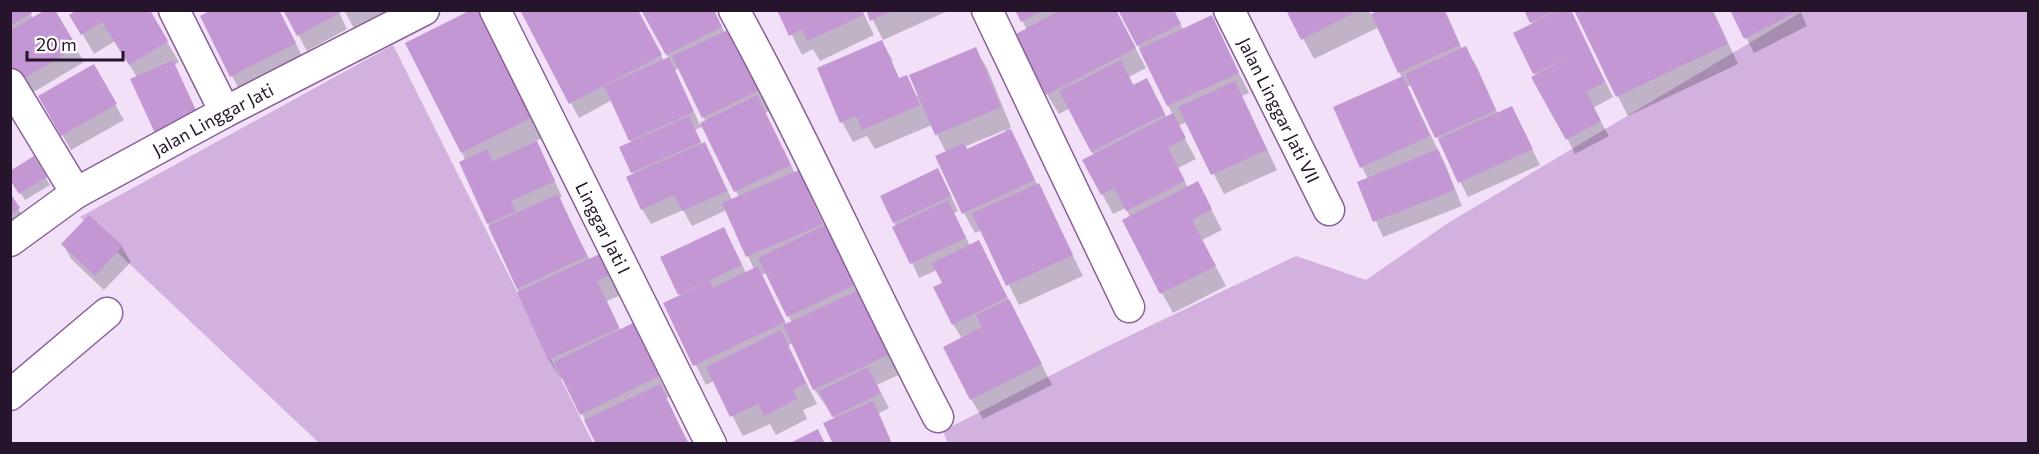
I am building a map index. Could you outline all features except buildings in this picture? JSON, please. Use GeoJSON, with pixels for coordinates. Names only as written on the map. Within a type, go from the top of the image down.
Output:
{"type":"FeatureCollection","features":[{"type":"Feature","properties":{"kind":"street"},"geometry":{"type":"LineString","coordinates":[[174,10],[225,112]]}},
{"type":"Feature","properties":{"kind":"street","name":"Jalan Linggar Jati"},"geometry":{"type":"LineString","coordinates":[[10,241],[76,193],[225,112],[424,10]]}},
{"type":"Feature","properties":{"kind":"street","name":"Linggar Jati I"},"geometry":{"type":"LineString","coordinates":[[495,10],[711,444]]}},
{"type":"Feature","properties":{"kind":"street"},"geometry":{"type":"LineString","coordinates":[[734,10],[764,64],[938,417]]}},
{"type":"Feature","properties":{"kind":"street"},"geometry":{"type":"LineString","coordinates":[[987,10],[1129,307]]}},
{"type":"Feature","properties":{"kind":"street","name":"Jalan Linggar Jati VII"},"geometry":{"type":"LineString","coordinates":[[1229,10],[1329,210]]}},
{"type":"Feature","properties":{"kind":"street"},"geometry":{"type":"LineString","coordinates":[[10,84],[76,193]]}},
{"type":"Feature","properties":{"kind":"street"},"geometry":{"type":"LineString","coordinates":[[10,395],[107,313]]}},
{"type":"Feature","properties":{"kind":"shaded area"},"geometry":{"type":"Polygon","coordinates":[[[1803,11],[2028,11],[2028,443],[948,444],[943,431],[1104,348],[1296,256],[1366,280],[1448,223],[1803,11]]]}},
{"type":"Feature","properties":{"kind":"shaded area"},"geometry":{"type":"Polygon","coordinates":[[[393,45],[593,443],[319,443],[80,217],[393,45]]]}}]}
